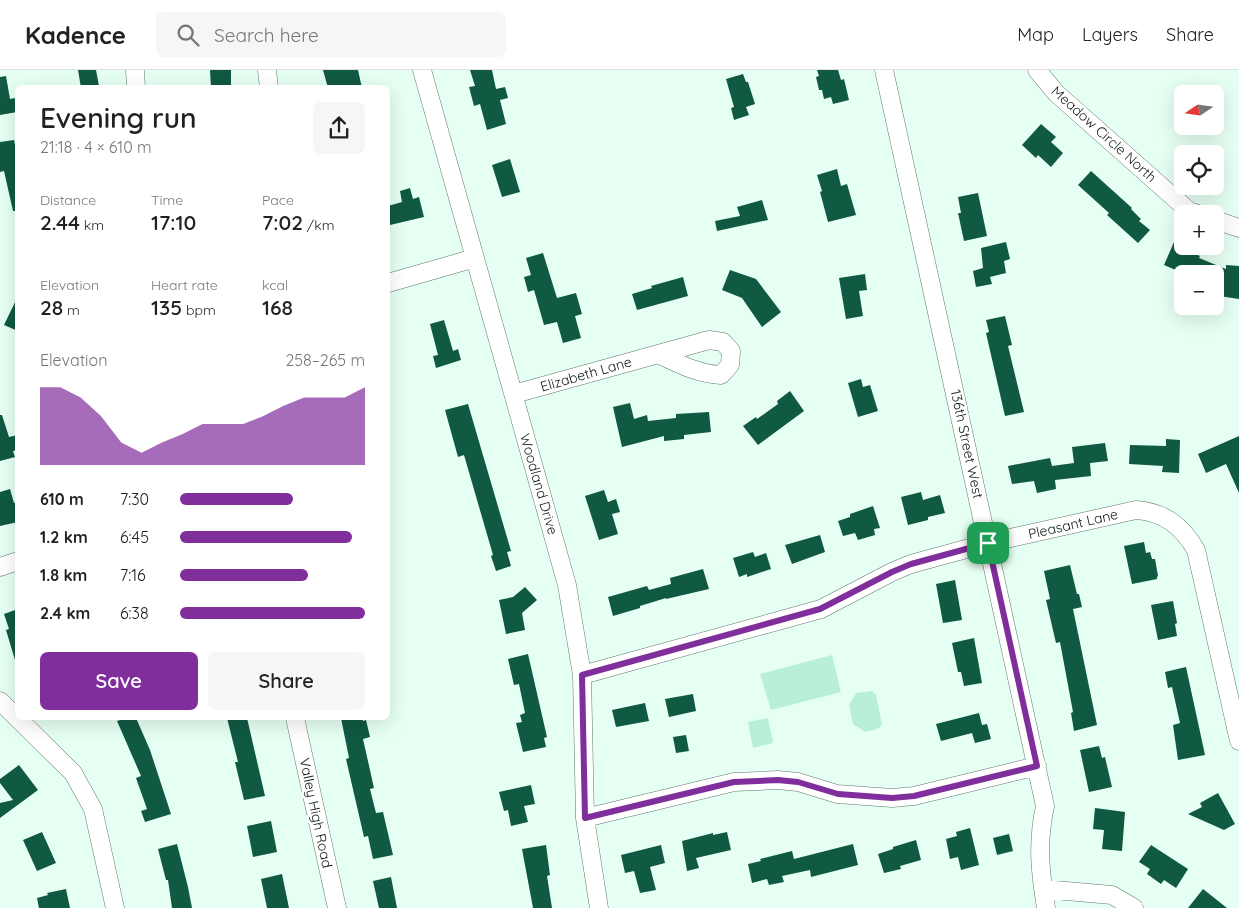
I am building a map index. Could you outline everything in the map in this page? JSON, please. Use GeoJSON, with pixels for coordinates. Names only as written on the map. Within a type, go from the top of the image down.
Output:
{"type":"FeatureCollection","features":[{"type":"Feature","properties":{"kind":"street"},"geometry":{"type":"LineString","coordinates":[[135,70],[136,85]]}},
{"type":"Feature","properties":{"kind":"street"},"geometry":{"type":"LineString","coordinates":[[267,70],[268,85]]}},
{"type":"Feature","properties":{"kind":"street","name":"Woodland Drive"},"geometry":{"type":"LineString","coordinates":[[422,70],[568,585],[582,675],[585,818],[600,908]]}},
{"type":"Feature","properties":{"kind":"street","name":"136th Street West"},"geometry":{"type":"LineString","coordinates":[[884,70],[1045,806],[1039,848],[1046,908]]}},
{"type":"Feature","properties":{"kind":"street","name":"Meadow Circle North"},"geometry":{"type":"LineString","coordinates":[[1037,70],[1056,93],[1182,205]]}},
{"type":"Feature","properties":{"kind":"street"},"geometry":{"type":"LineString","coordinates":[[1224,223],[1239,228]]}},
{"type":"Feature","properties":{"kind":"street"},"geometry":{"type":"LineString","coordinates":[[390,282],[475,258]]}},
{"type":"Feature","properties":{"kind":"street","name":"Elizabeth Lane"},"geometry":{"type":"LineString","coordinates":[[514,394],[658,354]]}},
{"type":"Feature","properties":{"kind":"street","name":"Pleasant Lane"},"geometry":{"type":"LineString","coordinates":[[582,675],[820,609],[911,564],[988,543],[1136,510],[1155,513],[1168,518],[1178,525],[1189,537],[1196,550],[1239,741]]}},
{"type":"Feature","properties":{"kind":"street"},"geometry":{"type":"LineString","coordinates":[[0,567],[15,562]]}},
{"type":"Feature","properties":{"kind":"street"},"geometry":{"type":"LineString","coordinates":[[0,701],[15,716]]}},
{"type":"Feature","properties":{"kind":"street"},"geometry":{"type":"LineString","coordinates":[[19,720],[73,773],[93,808],[115,908]]}},
{"type":"Feature","properties":{"kind":"street","name":"Valley High Road"},"geometry":{"type":"LineString","coordinates":[[295,720],[336,908]]}},
{"type":"Feature","properties":{"kind":"street"},"geometry":{"type":"LineString","coordinates":[[585,818],[734,782],[778,780],[798,782],[838,794],[892,798],[914,796],[1037,766]]}},
{"type":"Feature","properties":{"kind":"street"},"geometry":{"type":"LineString","coordinates":[[1043,889],[1112,895],[1134,908]]}},
{"type":"Feature","properties":{"kind":"green space"},"geometry":{"type":"Polygon","coordinates":[[[832,655],[841,692],[771,710],[760,674],[832,655]]]}},
{"type":"Feature","properties":{"kind":"green space"},"geometry":{"type":"Polygon","coordinates":[[[872,691],[876,695],[882,725],[878,729],[865,732],[853,724],[849,705],[856,693],[872,691]]]}},
{"type":"Feature","properties":{"kind":"green space"},"geometry":{"type":"Polygon","coordinates":[[[768,718],[773,743],[753,748],[748,722],[768,718]]]}},
{"type":"Feature","properties":{"kind":"building"},"geometry":{"type":"Polygon","coordinates":[[[78,70],[96,70],[99,85],[80,85],[78,70]]]}},
{"type":"Feature","properties":{"kind":"building"},"geometry":{"type":"Polygon","coordinates":[[[210,70],[231,70],[231,85],[211,85],[210,70]]]}},
{"type":"Feature","properties":{"kind":"building"},"geometry":{"type":"Polygon","coordinates":[[[323,70],[358,70],[361,85],[327,85],[323,70]]]}},
{"type":"Feature","properties":{"kind":"building"},"geometry":{"type":"Polygon","coordinates":[[[470,70],[492,70],[496,89],[505,87],[508,98],[500,100],[506,124],[487,130],[480,104],[474,106],[469,87],[475,86],[470,70]]]}},
{"type":"Feature","properties":{"kind":"building"},"geometry":{"type":"Polygon","coordinates":[[[817,70],[838,70],[841,80],[844,79],[849,100],[833,104],[831,97],[824,99],[822,90],[819,90],[816,77],[819,76],[817,70]]]}},
{"type":"Feature","properties":{"kind":"building"},"geometry":{"type":"Polygon","coordinates":[[[743,74],[746,82],[748,82],[755,104],[746,107],[749,115],[734,120],[731,108],[734,107],[726,79],[743,74]]]}},
{"type":"Feature","properties":{"kind":"building"},"geometry":{"type":"Polygon","coordinates":[[[6,76],[10,99],[15,98],[15,112],[0,115],[0,77],[6,76]]]}},
{"type":"Feature","properties":{"kind":"building"},"geometry":{"type":"Polygon","coordinates":[[[1041,124],[1056,137],[1051,142],[1063,153],[1051,167],[1038,155],[1036,158],[1022,145],[1041,124]]]}},
{"type":"Feature","properties":{"kind":"building"},"geometry":{"type":"Polygon","coordinates":[[[14,140],[15,211],[13,211],[4,171],[0,172],[0,142],[14,140]]]}},
{"type":"Feature","properties":{"kind":"building"},"geometry":{"type":"Polygon","coordinates":[[[510,159],[520,192],[502,197],[492,165],[510,159]]]}},
{"type":"Feature","properties":{"kind":"building"},"geometry":{"type":"Polygon","coordinates":[[[837,169],[841,186],[847,184],[856,215],[828,222],[817,175],[837,169]]]}},
{"type":"Feature","properties":{"kind":"building"},"geometry":{"type":"Polygon","coordinates":[[[1091,171],[1132,208],[1141,219],[1139,221],[1150,230],[1138,243],[1078,185],[1091,171]]]}},
{"type":"Feature","properties":{"kind":"building"},"geometry":{"type":"Polygon","coordinates":[[[410,188],[413,199],[419,197],[424,217],[390,225],[390,205],[402,202],[400,191],[410,188]]]}},
{"type":"Feature","properties":{"kind":"building"},"geometry":{"type":"Polygon","coordinates":[[[978,193],[987,236],[964,241],[958,213],[961,213],[958,197],[978,193]]]}},
{"type":"Feature","properties":{"kind":"building"},"geometry":{"type":"Polygon","coordinates":[[[762,200],[768,220],[717,231],[715,221],[740,216],[737,207],[762,200]]]}},
{"type":"Feature","properties":{"kind":"building"},"geometry":{"type":"Polygon","coordinates":[[[1006,242],[1010,259],[1004,261],[1006,273],[990,277],[992,284],[976,287],[973,271],[983,268],[981,248],[1006,242]]]}},
{"type":"Feature","properties":{"kind":"building"},"geometry":{"type":"Polygon","coordinates":[[[1174,242],[1174,255],[1198,255],[1200,256],[1199,258],[1216,265],[1174,265],[1174,269],[1164,265],[1174,242]]]}},
{"type":"Feature","properties":{"kind":"building"},"geometry":{"type":"Polygon","coordinates":[[[543,253],[557,298],[576,293],[582,314],[575,316],[581,338],[563,343],[557,322],[544,325],[534,290],[528,292],[524,277],[531,275],[526,258],[543,253]]]}},
{"type":"Feature","properties":{"kind":"building"},"geometry":{"type":"Polygon","coordinates":[[[1226,265],[1239,266],[1239,299],[1224,297],[1224,268],[1226,269],[1226,265]]]}},
{"type":"Feature","properties":{"kind":"building"},"geometry":{"type":"Polygon","coordinates":[[[730,270],[756,279],[781,312],[762,327],[742,298],[722,290],[730,270]]]}},
{"type":"Feature","properties":{"kind":"building"},"geometry":{"type":"Polygon","coordinates":[[[865,274],[867,290],[859,291],[863,316],[846,319],[839,278],[865,274]]]}},
{"type":"Feature","properties":{"kind":"building"},"geometry":{"type":"Polygon","coordinates":[[[683,277],[688,296],[637,310],[632,294],[652,288],[651,286],[683,277]]]}},
{"type":"Feature","properties":{"kind":"building"},"geometry":{"type":"Polygon","coordinates":[[[15,302],[15,330],[4,325],[15,302]]]}},
{"type":"Feature","properties":{"kind":"building"},"geometry":{"type":"Polygon","coordinates":[[[1005,316],[1012,345],[1008,346],[1024,412],[1005,416],[986,333],[989,332],[986,320],[1005,316]]]}},
{"type":"Feature","properties":{"kind":"building"},"geometry":{"type":"Polygon","coordinates":[[[444,320],[453,351],[458,349],[461,360],[436,368],[433,356],[438,355],[430,324],[444,320]]]}},
{"type":"Feature","properties":{"kind":"building"},"geometry":{"type":"Polygon","coordinates":[[[861,379],[863,387],[870,385],[878,411],[858,417],[848,383],[861,379]]]}},
{"type":"Feature","properties":{"kind":"building"},"geometry":{"type":"Polygon","coordinates":[[[790,391],[804,411],[758,445],[743,426],[756,417],[757,419],[778,404],[777,401],[790,391]]]}},
{"type":"Feature","properties":{"kind":"building"},"geometry":{"type":"Polygon","coordinates":[[[630,403],[634,419],[647,415],[648,421],[676,418],[676,414],[709,412],[711,432],[684,435],[684,439],[664,441],[664,436],[622,447],[613,407],[630,403]]]}},
{"type":"Feature","properties":{"kind":"building"},"geometry":{"type":"Polygon","coordinates":[[[468,404],[511,551],[507,552],[511,566],[496,571],[464,455],[458,457],[445,410],[468,404]]]}},
{"type":"Feature","properties":{"kind":"building"},"geometry":{"type":"Polygon","coordinates":[[[0,415],[2,415],[9,437],[15,436],[15,451],[13,451],[15,457],[0,461],[0,415]]]}},
{"type":"Feature","properties":{"kind":"building"},"geometry":{"type":"Polygon","coordinates":[[[1239,436],[1239,493],[1226,464],[1206,473],[1198,454],[1239,436]]]}},
{"type":"Feature","properties":{"kind":"building"},"geometry":{"type":"Polygon","coordinates":[[[1166,439],[1180,440],[1179,473],[1162,472],[1163,466],[1129,464],[1130,445],[1166,446],[1166,439]]]}},
{"type":"Feature","properties":{"kind":"building"},"geometry":{"type":"Polygon","coordinates":[[[1105,443],[1108,461],[1090,463],[1091,476],[1055,480],[1056,489],[1037,493],[1034,481],[1012,484],[1008,466],[1050,458],[1052,466],[1074,463],[1072,447],[1105,443]]]}},
{"type":"Feature","properties":{"kind":"building"},"geometry":{"type":"Polygon","coordinates":[[[10,489],[15,503],[15,523],[0,526],[0,492],[10,489]]]}},
{"type":"Feature","properties":{"kind":"building"},"geometry":{"type":"Polygon","coordinates":[[[604,490],[608,502],[616,499],[620,512],[612,514],[618,534],[599,540],[585,496],[604,490]]]}},
{"type":"Feature","properties":{"kind":"building"},"geometry":{"type":"Polygon","coordinates":[[[921,492],[923,500],[940,495],[945,513],[908,525],[901,497],[921,492]]]}},
{"type":"Feature","properties":{"kind":"building"},"geometry":{"type":"Polygon","coordinates":[[[873,506],[880,528],[874,529],[875,535],[858,540],[855,533],[843,536],[838,521],[850,517],[850,514],[873,506]]]}},
{"type":"Feature","properties":{"kind":"building"},"geometry":{"type":"Polygon","coordinates":[[[820,535],[825,552],[792,564],[785,545],[820,535]]]}},
{"type":"Feature","properties":{"kind":"building"},"geometry":{"type":"Polygon","coordinates":[[[1144,542],[1146,553],[1150,552],[1152,559],[1155,559],[1158,576],[1157,579],[1132,584],[1124,546],[1144,542]]]}},
{"type":"Feature","properties":{"kind":"building"},"geometry":{"type":"Polygon","coordinates":[[[753,552],[755,557],[766,553],[771,569],[747,577],[747,574],[739,577],[733,558],[753,552]]]}},
{"type":"Feature","properties":{"kind":"building"},"geometry":{"type":"Polygon","coordinates":[[[1070,565],[1082,607],[1073,609],[1097,725],[1074,731],[1071,713],[1073,712],[1060,642],[1056,643],[1046,600],[1050,599],[1044,571],[1070,565]]]}},
{"type":"Feature","properties":{"kind":"building"},"geometry":{"type":"Polygon","coordinates":[[[703,569],[709,589],[666,598],[613,616],[608,597],[647,586],[649,590],[671,584],[670,578],[703,569]]]}},
{"type":"Feature","properties":{"kind":"building"},"geometry":{"type":"Polygon","coordinates":[[[955,580],[962,620],[943,623],[936,584],[955,580]]]}},
{"type":"Feature","properties":{"kind":"building"},"geometry":{"type":"Polygon","coordinates":[[[525,587],[537,600],[522,613],[525,630],[506,634],[499,600],[513,597],[525,587]]]}},
{"type":"Feature","properties":{"kind":"building"},"geometry":{"type":"Polygon","coordinates":[[[1173,601],[1177,636],[1158,640],[1151,605],[1173,601]]]}},
{"type":"Feature","properties":{"kind":"building"},"geometry":{"type":"Polygon","coordinates":[[[15,610],[15,660],[6,630],[9,629],[4,614],[15,610]]]}},
{"type":"Feature","properties":{"kind":"building"},"geometry":{"type":"Polygon","coordinates":[[[974,638],[982,683],[964,686],[961,672],[958,672],[952,643],[974,638]]]}},
{"type":"Feature","properties":{"kind":"building"},"geometry":{"type":"Polygon","coordinates":[[[528,654],[547,737],[544,738],[546,747],[523,752],[516,723],[522,722],[520,715],[525,713],[519,684],[514,685],[508,659],[528,654]]]}},
{"type":"Feature","properties":{"kind":"building"},"geometry":{"type":"Polygon","coordinates":[[[1186,667],[1205,755],[1178,760],[1173,725],[1180,723],[1172,687],[1168,688],[1165,672],[1186,667]]]}},
{"type":"Feature","properties":{"kind":"building"},"geometry":{"type":"Polygon","coordinates":[[[693,694],[696,711],[669,717],[665,699],[693,694]]]}},
{"type":"Feature","properties":{"kind":"building"},"geometry":{"type":"Polygon","coordinates":[[[645,703],[649,721],[616,727],[612,710],[645,703]]]}},
{"type":"Feature","properties":{"kind":"building"},"geometry":{"type":"Polygon","coordinates":[[[979,713],[982,725],[987,724],[991,739],[975,743],[972,733],[941,741],[936,724],[979,713]]]}},
{"type":"Feature","properties":{"kind":"building"},"geometry":{"type":"Polygon","coordinates":[[[137,720],[150,750],[171,814],[145,822],[141,811],[147,809],[136,778],[141,776],[117,721],[137,720]]]}},
{"type":"Feature","properties":{"kind":"building"},"geometry":{"type":"Polygon","coordinates":[[[228,720],[247,720],[265,796],[244,800],[235,762],[238,762],[228,720]]]}},
{"type":"Feature","properties":{"kind":"building"},"geometry":{"type":"Polygon","coordinates":[[[341,720],[366,720],[370,737],[363,739],[374,788],[370,789],[376,813],[383,812],[393,855],[373,859],[368,836],[364,837],[346,759],[349,758],[341,720]]]}},
{"type":"Feature","properties":{"kind":"building"},"geometry":{"type":"Polygon","coordinates":[[[686,735],[689,751],[676,753],[673,737],[686,735]]]}},
{"type":"Feature","properties":{"kind":"building"},"geometry":{"type":"Polygon","coordinates":[[[1099,746],[1102,758],[1105,757],[1112,787],[1089,792],[1080,750],[1099,746]]]}},
{"type":"Feature","properties":{"kind":"building"},"geometry":{"type":"Polygon","coordinates":[[[19,765],[38,790],[0,818],[0,803],[13,800],[0,783],[0,779],[19,765]]]}},
{"type":"Feature","properties":{"kind":"building"},"geometry":{"type":"Polygon","coordinates":[[[531,785],[535,804],[524,806],[528,822],[511,826],[508,810],[504,811],[499,792],[531,785]]]}},
{"type":"Feature","properties":{"kind":"building"},"geometry":{"type":"Polygon","coordinates":[[[1218,793],[1235,824],[1224,830],[1188,814],[1202,807],[1200,803],[1218,793]]]}},
{"type":"Feature","properties":{"kind":"building"},"geometry":{"type":"Polygon","coordinates":[[[1095,808],[1125,812],[1122,851],[1102,849],[1104,830],[1093,829],[1095,808]]]}},
{"type":"Feature","properties":{"kind":"building"},"geometry":{"type":"Polygon","coordinates":[[[271,821],[277,852],[253,857],[247,826],[271,821]]]}},
{"type":"Feature","properties":{"kind":"building"},"geometry":{"type":"Polygon","coordinates":[[[970,828],[979,865],[961,870],[958,857],[950,859],[946,839],[957,836],[956,832],[970,828]]]}},
{"type":"Feature","properties":{"kind":"building"},"geometry":{"type":"Polygon","coordinates":[[[42,832],[56,863],[37,871],[23,840],[42,832]]]}},
{"type":"Feature","properties":{"kind":"building"},"geometry":{"type":"Polygon","coordinates":[[[727,832],[731,850],[696,858],[699,868],[687,871],[682,841],[713,833],[713,835],[727,832]]]}},
{"type":"Feature","properties":{"kind":"building"},"geometry":{"type":"Polygon","coordinates":[[[1009,834],[1013,851],[997,855],[993,838],[1009,834]]]}},
{"type":"Feature","properties":{"kind":"building"},"geometry":{"type":"Polygon","coordinates":[[[916,840],[921,860],[900,866],[901,869],[884,873],[878,854],[916,840]]]}},
{"type":"Feature","properties":{"kind":"building"},"geometry":{"type":"Polygon","coordinates":[[[177,844],[192,908],[172,908],[168,880],[166,880],[158,849],[177,844]]]}},
{"type":"Feature","properties":{"kind":"building"},"geometry":{"type":"Polygon","coordinates":[[[853,844],[858,865],[811,877],[810,870],[782,876],[784,882],[769,885],[767,879],[752,883],[748,864],[761,861],[760,859],[792,851],[794,859],[853,844]]]}},
{"type":"Feature","properties":{"kind":"building"},"geometry":{"type":"Polygon","coordinates":[[[546,845],[550,875],[547,876],[552,908],[533,908],[522,849],[546,845]]]}},
{"type":"Feature","properties":{"kind":"building"},"geometry":{"type":"Polygon","coordinates":[[[661,845],[665,863],[650,867],[656,890],[640,893],[634,871],[625,873],[621,855],[661,845]]]}},
{"type":"Feature","properties":{"kind":"building"},"geometry":{"type":"Polygon","coordinates":[[[1151,845],[1188,869],[1176,888],[1164,880],[1161,884],[1147,874],[1150,869],[1139,862],[1151,845]]]}},
{"type":"Feature","properties":{"kind":"building"},"geometry":{"type":"Polygon","coordinates":[[[282,874],[289,908],[267,908],[261,879],[282,874]]]}},
{"type":"Feature","properties":{"kind":"building"},"geometry":{"type":"Polygon","coordinates":[[[391,877],[397,908],[379,908],[373,881],[391,877]]]}},
{"type":"Feature","properties":{"kind":"building"},"geometry":{"type":"Polygon","coordinates":[[[66,889],[70,908],[39,908],[37,898],[48,895],[47,893],[66,889]]]}},
{"type":"Feature","properties":{"kind":"building"},"geometry":{"type":"Polygon","coordinates":[[[1203,889],[1227,908],[1188,908],[1203,889]]]}},
{"type":"Feature","properties":{"kind":"route"},"geometry":{"type":"LineString","coordinates":[[988,543],[1037,766],[914,796],[892,798],[838,794],[798,782],[754,780],[734,782],[585,818],[582,675],[820,609],[911,564],[988,543]]}}]}
